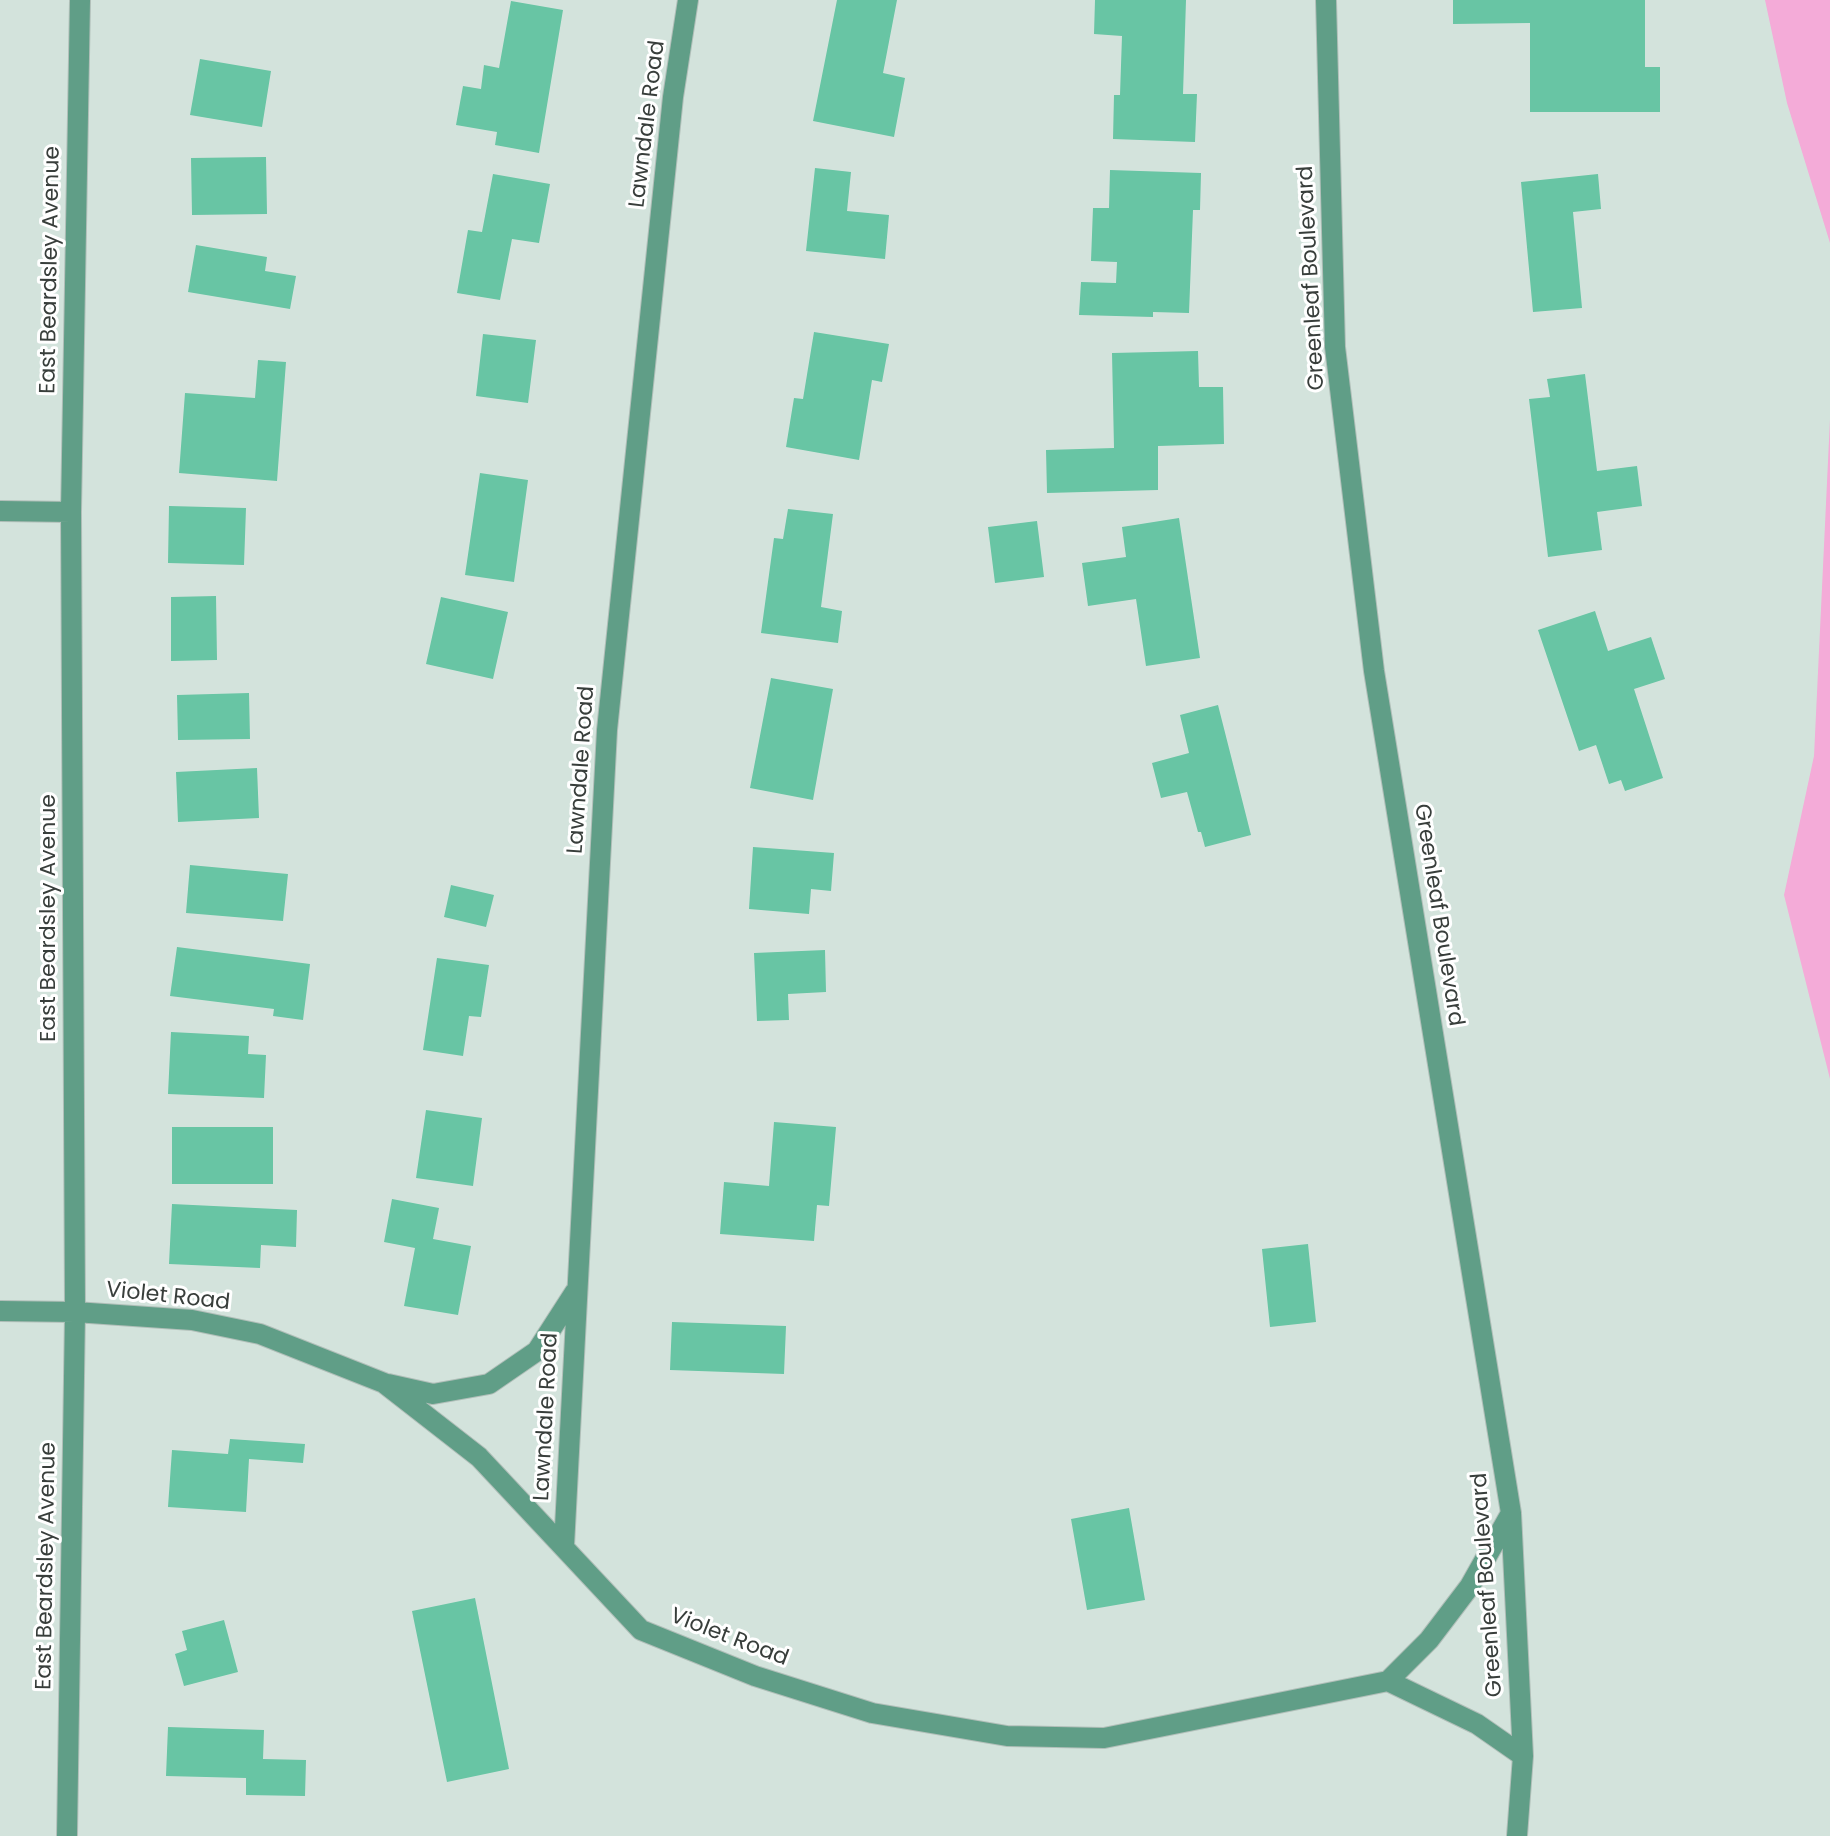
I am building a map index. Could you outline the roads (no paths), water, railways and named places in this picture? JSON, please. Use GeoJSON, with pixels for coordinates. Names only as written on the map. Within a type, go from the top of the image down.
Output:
{"type":"FeatureCollection","features":[{"type":"Feature","properties":{"kind":"street","name":"East Beardsley Avenue"},"geometry":{"type":"LineString","coordinates":[[67,1836],[75,1312],[71,512],[80,0]]}},
{"type":"Feature","properties":{"kind":"street","name":"Lawndale Road"},"geometry":{"type":"LineString","coordinates":[[564,1546],[607,730],[673,97],[688,0]]}},
{"type":"Feature","properties":{"kind":"street","name":"Greenleaf Boulevard"},"geometry":{"type":"LineString","coordinates":[[1326,0],[1335,347],[1374,671],[1511,1513],[1523,1756],[1517,1836]]}},
{"type":"Feature","properties":{"kind":"street"},"geometry":{"type":"LineString","coordinates":[[0,511],[71,512]]}},
{"type":"Feature","properties":{"kind":"street"},"geometry":{"type":"LineString","coordinates":[[384,1383],[433,1394],[489,1384],[537,1351],[578,1289]]}},
{"type":"Feature","properties":{"kind":"street","name":"Violet Road"},"geometry":{"type":"LineString","coordinates":[[0,1311],[75,1312],[192,1320],[260,1334],[384,1383],[479,1457],[641,1630],[755,1676],[872,1713],[1007,1736],[1104,1738],[1388,1681]]}},
{"type":"Feature","properties":{"kind":"street"},"geometry":{"type":"LineString","coordinates":[[1511,1513],[1470,1586],[1429,1640],[1388,1681],[1477,1724],[1523,1756]]}}]}
